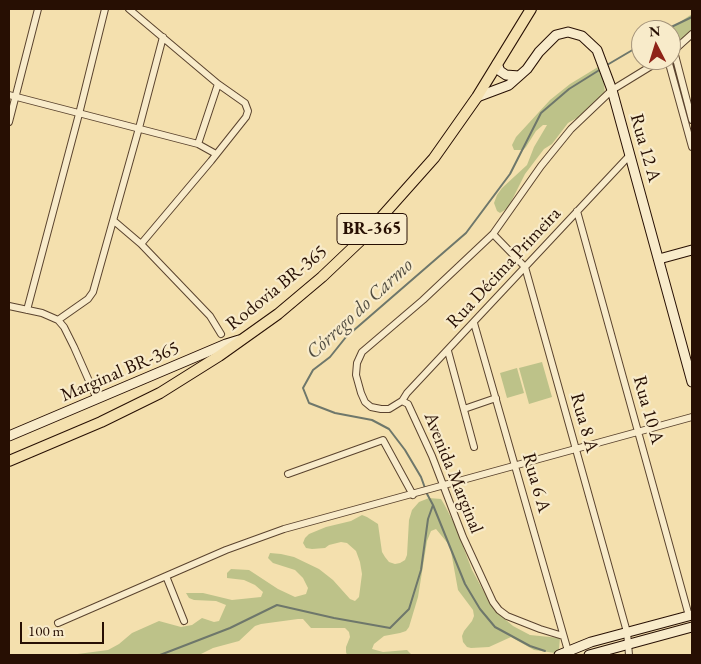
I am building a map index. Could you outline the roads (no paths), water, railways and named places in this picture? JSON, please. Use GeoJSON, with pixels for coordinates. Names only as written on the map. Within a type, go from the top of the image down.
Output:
{"type":"FeatureCollection","features":[{"type":"Feature","properties":{"kind":"main road","name":"Rodovia BR-365"},"geometry":{"type":"LineString","coordinates":[[9,461],[101,422],[160,393],[219,356],[278,314],[315,283],[361,240],[434,158],[477,96],[531,9]]}},
{"type":"Feature","properties":{"kind":"street"},"geometry":{"type":"LineString","coordinates":[[9,122],[12,96],[38,9]]}},
{"type":"Feature","properties":{"kind":"street"},"geometry":{"type":"LineString","coordinates":[[26,310],[79,114],[105,9]]}},
{"type":"Feature","properties":{"kind":"street"},"geometry":{"type":"LineString","coordinates":[[129,9],[218,84],[246,103],[248,107],[246,117],[141,244]]}},
{"type":"Feature","properties":{"kind":"street","name":"Rua 12 A"},"geometry":{"type":"LineString","coordinates":[[477,96],[509,85],[527,69],[539,52],[556,35],[568,32],[576,34],[588,40],[597,50],[612,90],[692,382]]}},
{"type":"Feature","properties":{"kind":"street"},"geometry":{"type":"LineString","coordinates":[[681,44],[692,34]]}},
{"type":"Feature","properties":{"kind":"street"},"geometry":{"type":"LineString","coordinates":[[58,320],[88,299],[93,292],[140,128],[163,37]]}},
{"type":"Feature","properties":{"kind":"street"},"geometry":{"type":"LineString","coordinates":[[497,64],[500,71],[506,75],[519,76]]}},
{"type":"Feature","properties":{"kind":"street","name":"Avenida Marginal"},"geometry":{"type":"LineString","coordinates":[[563,636],[507,616],[499,610],[486,588],[463,537],[444,485],[413,412],[408,404],[402,401],[389,409],[381,410],[371,407],[365,402],[356,375],[357,363],[359,357],[382,335],[431,293],[493,234],[541,166],[565,136],[612,90],[645,70]]}},
{"type":"Feature","properties":{"kind":"street"},"geometry":{"type":"LineString","coordinates":[[671,70],[692,147]]}},
{"type":"Feature","properties":{"kind":"street"},"geometry":{"type":"LineString","coordinates":[[677,70],[692,120]]}},
{"type":"Feature","properties":{"kind":"street"},"geometry":{"type":"LineString","coordinates":[[198,144],[218,84]]}},
{"type":"Feature","properties":{"kind":"street"},"geometry":{"type":"LineString","coordinates":[[12,96],[198,144],[216,154]]}},
{"type":"Feature","properties":{"kind":"street","name":"Rua Décima Primeira"},"geometry":{"type":"LineString","coordinates":[[402,401],[407,393],[448,352],[524,267],[630,156]]}},
{"type":"Feature","properties":{"kind":"street","name":"Rua 10 A"},"geometry":{"type":"LineString","coordinates":[[577,211],[691,616]]}},
{"type":"Feature","properties":{"kind":"street"},"geometry":{"type":"LineString","coordinates":[[114,221],[141,244],[210,316],[221,334]]}},
{"type":"Feature","properties":{"kind":"street","name":"Rua 8 A"},"geometry":{"type":"LineString","coordinates":[[493,234],[524,267],[627,632],[628,655]]}},
{"type":"Feature","properties":{"kind":"street"},"geometry":{"type":"LineString","coordinates":[[659,259],[692,250]]}},
{"type":"Feature","properties":{"kind":"street"},"geometry":{"type":"LineString","coordinates":[[9,306],[42,313],[58,320],[71,340],[97,399]]}},
{"type":"Feature","properties":{"kind":"street","name":"Rua 6 A"},"geometry":{"type":"LineString","coordinates":[[474,323],[563,636],[563,653]]}},
{"type":"Feature","properties":{"kind":"street","name":"Marginal BR-365"},"geometry":{"type":"LineString","coordinates":[[9,436],[244,338]]}},
{"type":"Feature","properties":{"kind":"street"},"geometry":{"type":"LineString","coordinates":[[448,352],[474,447]]}},
{"type":"Feature","properties":{"kind":"street"},"geometry":{"type":"LineString","coordinates":[[464,409],[496,398]]}},
{"type":"Feature","properties":{"kind":"street"},"geometry":{"type":"LineString","coordinates":[[58,622],[226,550],[284,529],[516,467],[692,417]]}},
{"type":"Feature","properties":{"kind":"street"},"geometry":{"type":"LineString","coordinates":[[288,474],[383,440],[413,494]]}},
{"type":"Feature","properties":{"kind":"street"},"geometry":{"type":"LineString","coordinates":[[166,576],[184,621]]}},
{"type":"Feature","properties":{"kind":"street"},"geometry":{"type":"LineString","coordinates":[[563,653],[591,642],[691,616]]}},
{"type":"Feature","properties":{"kind":"street"},"geometry":{"type":"LineString","coordinates":[[589,655],[692,627]]}},
{"type":"Feature","properties":{"kind":"waterway","name":"Córrego do Carmo"},"geometry":{"type":"LineString","coordinates":[[681,22],[692,17]]}},
{"type":"Feature","properties":{"kind":"waterway","name":"Córrego do Carmo"},"geometry":{"type":"LineString","coordinates":[[607,65],[631,51]]}},
{"type":"Feature","properties":{"kind":"waterway","name":"Córrego do Carmo"},"geometry":{"type":"LineString","coordinates":[[425,488],[421,477],[405,450],[389,429],[372,420],[335,413],[309,403],[303,388],[313,370],[330,357],[346,337],[466,233],[510,174],[541,113],[569,89],[601,69]]}},
{"type":"Feature","properties":{"kind":"waterway"},"geometry":{"type":"LineString","coordinates":[[426,492],[465,584],[480,609],[495,627],[530,646],[545,651]]}},
{"type":"Feature","properties":{"kind":"waterway","name":"Córrego do Carmo"},"geometry":{"type":"LineString","coordinates":[[160,655],[230,628],[277,605],[390,628],[409,609],[421,570],[428,519],[433,505]]}}]}
